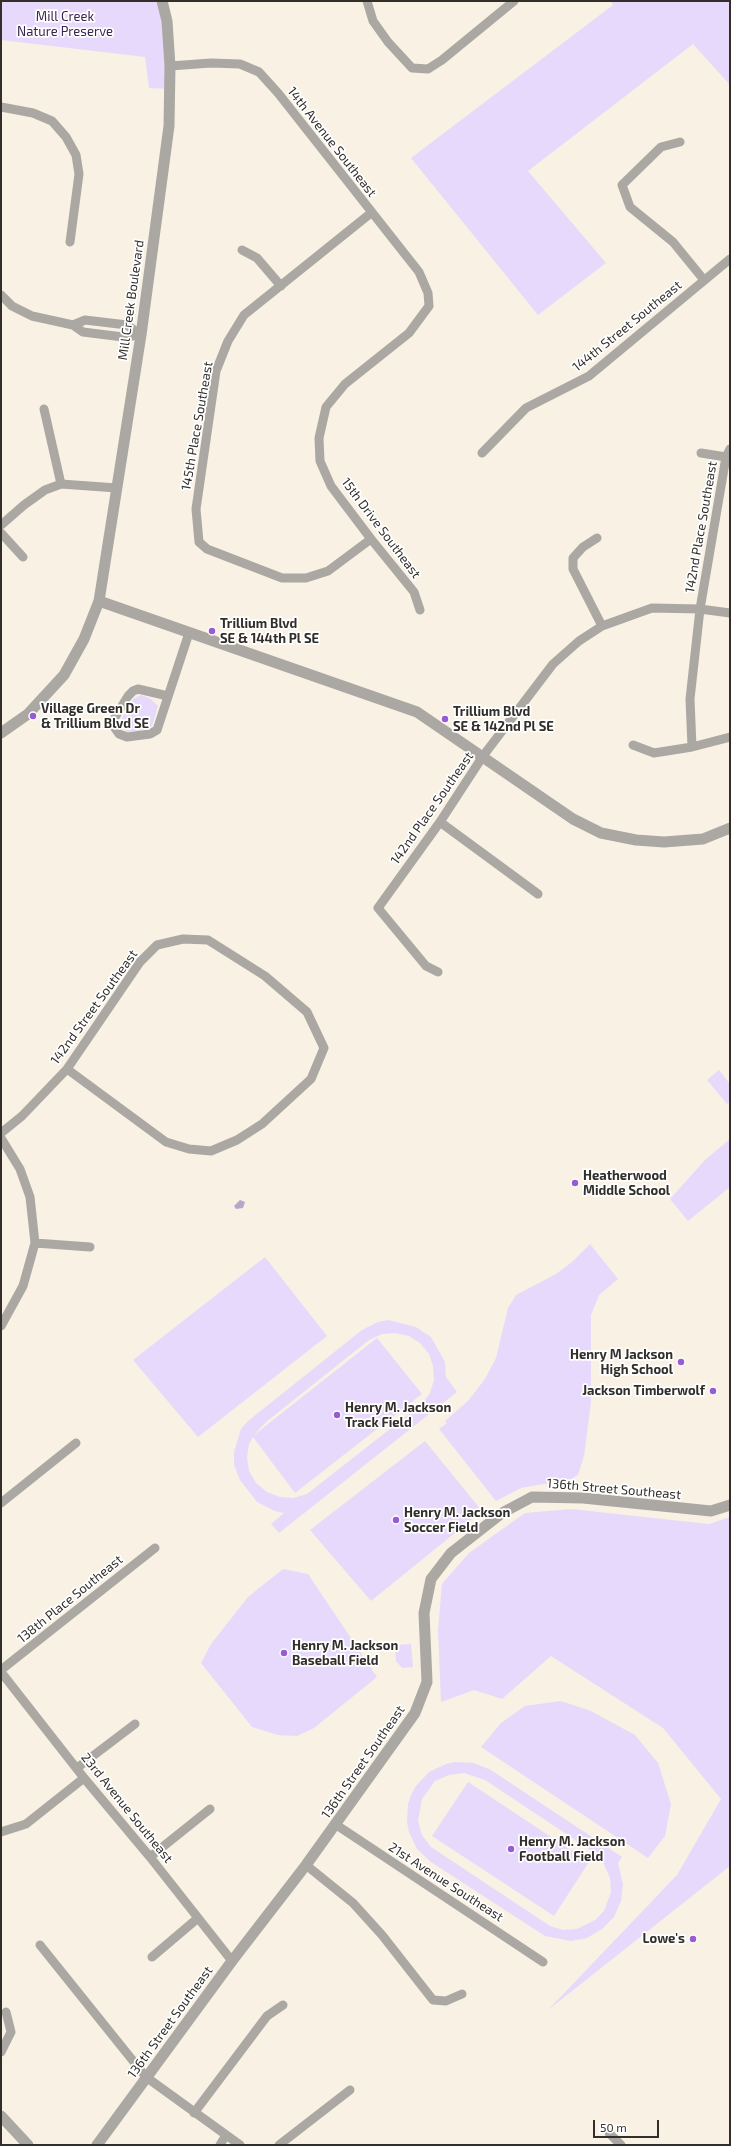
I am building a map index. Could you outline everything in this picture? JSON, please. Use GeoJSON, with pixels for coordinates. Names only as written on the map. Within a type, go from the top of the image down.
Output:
{"type":"FeatureCollection","features":[{"type":"Feature","properties":{"kind":"street","name":"Mill Creek Boulevard"},"geometry":{"type":"LineString","coordinates":[[1,733],[28,714],[64,675],[81,645],[99,601],[141,335],[169,126],[170,66],[167,21],[162,1]]}},
{"type":"Feature","properties":{"kind":"street"},"geometry":{"type":"LineString","coordinates":[[367,1],[373,21],[388,42],[412,68],[428,69],[442,60],[514,1]]}},
{"type":"Feature","properties":{"kind":"street","name":"14th Avenue Southeast"},"geometry":{"type":"LineString","coordinates":[[170,66],[211,63],[240,64],[258,72],[278,93],[419,272],[428,293],[429,306]]}},
{"type":"Feature","properties":{"kind":"street"},"geometry":{"type":"LineString","coordinates":[[1,107],[33,113],[52,121],[66,137],[76,155],[79,174],[70,242]]}},
{"type":"Feature","properties":{"kind":"street"},"geometry":{"type":"LineString","coordinates":[[680,142],[661,147],[622,185],[630,207],[673,242],[704,280]]}},
{"type":"Feature","properties":{"kind":"street","name":"145th Place Southeast"},"geometry":{"type":"LineString","coordinates":[[371,213],[244,315],[228,341],[216,371],[196,509],[199,542],[218,555],[282,578],[306,578],[328,571],[371,539]]}},
{"type":"Feature","properties":{"kind":"street"},"geometry":{"type":"LineString","coordinates":[[242,250],[257,258],[281,286]]}},
{"type":"Feature","properties":{"kind":"street","name":"144th Street Southeast"},"geometry":{"type":"LineString","coordinates":[[482,453],[526,408],[589,376],[730,259]]}},
{"type":"Feature","properties":{"kind":"street"},"geometry":{"type":"LineString","coordinates":[[1,295],[12,306],[32,316],[73,325],[84,332],[123,337],[141,335]]}},
{"type":"Feature","properties":{"kind":"street","name":"15th Drive Southeast"},"geometry":{"type":"LineString","coordinates":[[420,610],[414,592],[331,486],[320,460],[318,438],[326,407],[345,384],[409,333],[429,306]]}},
{"type":"Feature","properties":{"kind":"street"},"geometry":{"type":"LineString","coordinates":[[44,409],[61,484]]}},
{"type":"Feature","properties":{"kind":"street"},"geometry":{"type":"LineString","coordinates":[[701,453],[728,453]]}},
{"type":"Feature","properties":{"kind":"street","name":"142nd Place Southeast"},"geometry":{"type":"LineString","coordinates":[[438,972],[426,966],[378,908],[440,822],[483,756],[553,664],[579,641],[602,626],[652,608],[674,607],[700,610],[728,453]]}},
{"type":"Feature","properties":{"kind":"street"},"geometry":{"type":"LineString","coordinates":[[1,525],[40,494],[61,484],[117,488]]}},
{"type":"Feature","properties":{"kind":"street"},"geometry":{"type":"LineString","coordinates":[[1,533],[23,557]]}},
{"type":"Feature","properties":{"kind":"street"},"geometry":{"type":"LineString","coordinates":[[597,538],[582,547],[574,558],[573,569],[602,626]]}},
{"type":"Feature","properties":{"kind":"street"},"geometry":{"type":"LineString","coordinates":[[99,601],[417,712],[573,819],[601,833],[636,840],[664,842],[703,839],[730,828]]}},
{"type":"Feature","properties":{"kind":"street"},"geometry":{"type":"LineString","coordinates":[[692,747],[690,699],[700,610],[730,613]]}},
{"type":"Feature","properties":{"kind":"street"},"geometry":{"type":"LineString","coordinates":[[168,696],[138,689],[133,691],[128,696],[114,719],[114,727],[120,734],[127,737],[150,734],[157,730],[189,633]]}},
{"type":"Feature","properties":{"kind":"street"},"geometry":{"type":"LineString","coordinates":[[633,745],[654,753],[692,747],[730,737]]}},
{"type":"Feature","properties":{"kind":"street"},"geometry":{"type":"LineString","coordinates":[[440,822],[538,894]]}},
{"type":"Feature","properties":{"kind":"street","name":"142nd Street Southeast"},"geometry":{"type":"LineString","coordinates":[[1,1133],[22,1116],[66,1069],[140,962],[157,945],[183,939],[208,940],[265,976],[307,1012],[324,1048],[311,1079],[262,1124],[237,1140],[211,1151],[189,1149],[166,1142],[66,1069]]}},
{"type":"Feature","properties":{"kind":"street"},"geometry":{"type":"LineString","coordinates":[[1,1138],[20,1169],[30,1197],[36,1243],[23,1286],[1,1326]]}},
{"type":"Feature","properties":{"kind":"street"},"geometry":{"type":"LineString","coordinates":[[36,1243],[90,1248]]}},
{"type":"Feature","properties":{"kind":"street"},"geometry":{"type":"LineString","coordinates":[[1,1503],[76,1443]]}},
{"type":"Feature","properties":{"kind":"street","name":"136th Street Southeast"},"geometry":{"type":"LineString","coordinates":[[97,2145],[232,1961],[306,1865],[415,1713],[428,1682],[424,1613],[431,1579],[451,1553],[502,1513],[532,1496],[583,1498],[711,1511],[730,1506]]}},
{"type":"Feature","properties":{"kind":"street","name":"138th Place Southeast"},"geometry":{"type":"LineString","coordinates":[[1,1671],[155,1548]]}},
{"type":"Feature","properties":{"kind":"street","name":"23rd Avenue Southeast"},"geometry":{"type":"LineString","coordinates":[[1,1671],[84,1778],[150,1857],[232,1961]]}},
{"type":"Feature","properties":{"kind":"street"},"geometry":{"type":"LineString","coordinates":[[77,1768],[135,1724]]}},
{"type":"Feature","properties":{"kind":"street"},"geometry":{"type":"LineString","coordinates":[[1,1832],[26,1824],[84,1778]]}},
{"type":"Feature","properties":{"kind":"street"},"geometry":{"type":"LineString","coordinates":[[150,1857],[210,1809]]}},
{"type":"Feature","properties":{"kind":"street","name":"21st Avenue Southeast"},"geometry":{"type":"LineString","coordinates":[[335,1824],[543,1962]]}},
{"type":"Feature","properties":{"kind":"street"},"geometry":{"type":"LineString","coordinates":[[306,1865],[353,1903],[382,1935],[433,2000],[446,2001],[462,1994]]}},
{"type":"Feature","properties":{"kind":"street"},"geometry":{"type":"LineString","coordinates":[[152,1957],[198,1918]]}},
{"type":"Feature","properties":{"kind":"street"},"geometry":{"type":"LineString","coordinates":[[40,1945],[146,2077],[240,2145]]}},
{"type":"Feature","properties":{"kind":"street"},"geometry":{"type":"LineString","coordinates":[[194,2113],[267,2016],[283,2005]]}},
{"type":"Feature","properties":{"kind":"street"},"geometry":{"type":"LineString","coordinates":[[1,2052],[11,2032],[6,2012]]}},
{"type":"Feature","properties":{"kind":"street"},"geometry":{"type":"LineString","coordinates":[[279,2145],[350,2090]]}},
{"type":"Feature","properties":{"kind":"street"},"geometry":{"type":"LineString","coordinates":[[1,2116],[28,2145]]}},
{"type":"Feature","properties":{"kind":"street"},"geometry":{"type":"LineString","coordinates":[[609,2133],[621,2145]]}},
{"type":"Feature","properties":{"kind":"street"},"geometry":{"type":"LineString","coordinates":[[220,2145],[226,2134]]}},
{"type":"Feature","properties":{"kind":"green space","name":"Mill Creek Nature Preserve"},"geometry":{"type":"Polygon","coordinates":[[[1,1],[162,1],[170,89],[149,88],[145,57],[1,40],[1,1]]]}},
{"type":"Feature","properties":{"kind":"green space"},"geometry":{"type":"Polygon","coordinates":[[[611,1],[730,1],[730,85],[693,44],[528,171],[606,263],[538,315],[411,158],[613,5],[611,1]]]}},
{"type":"Feature","properties":{"kind":"green space"},"geometry":{"type":"Polygon","coordinates":[[[141,695],[151,699],[158,706],[152,726],[143,730],[126,732],[121,726],[121,720],[133,699],[141,695]]]}},
{"type":"Feature","properties":{"kind":"green space"},"geometry":{"type":"Polygon","coordinates":[[[719,1070],[730,1084],[730,1102],[727,1104],[707,1080],[719,1070]]]}},
{"type":"Feature","properties":{"kind":"green space"},"geometry":{"type":"Polygon","coordinates":[[[730,1139],[730,1187],[688,1221],[670,1199],[705,1160],[730,1139]]]}},
{"type":"Feature","properties":{"kind":"green space"},"geometry":{"type":"Polygon","coordinates":[[[590,1244],[618,1279],[599,1295],[591,1315],[591,1402],[584,1456],[578,1475],[571,1479],[521,1488],[496,1501],[439,1429],[447,1423],[445,1421],[468,1401],[485,1379],[496,1358],[508,1308],[516,1295],[556,1274],[572,1262],[590,1244]]]}},
{"type":"Feature","properties":{"kind":"green space"},"geometry":{"type":"Polygon","coordinates":[[[265,1257],[327,1336],[198,1437],[133,1360],[265,1257]]]}},
{"type":"Feature","properties":{"kind":"green space"},"geometry":{"type":"Polygon","coordinates":[[[388,1320],[416,1327],[431,1337],[445,1362],[446,1377],[457,1392],[279,1533],[271,1524],[284,1513],[275,1511],[257,1502],[240,1480],[234,1465],[234,1452],[241,1429],[248,1421],[362,1330],[378,1322],[388,1320]],[[395,1333],[382,1334],[369,1340],[266,1422],[254,1435],[377,1338],[422,1394],[295,1493],[253,1437],[249,1444],[247,1457],[249,1471],[256,1483],[267,1492],[280,1497],[293,1498],[307,1494],[422,1404],[430,1393],[434,1380],[433,1366],[429,1354],[420,1343],[409,1336],[395,1333]]]}},
{"type":"Feature","properties":{"kind":"green space","name":"Henry M. Jackson Soccer Field"},"geometry":{"type":"Polygon","coordinates":[[[425,1441],[482,1511],[371,1601],[310,1530],[425,1441]]]}},
{"type":"Feature","properties":{"kind":"green space"},"geometry":{"type":"Polygon","coordinates":[[[571,1509],[709,1524],[730,1517],[730,1866],[548,2010],[677,1875],[721,1799],[663,1728],[551,1656],[502,1699],[474,1690],[441,1702],[438,1630],[442,1584],[469,1553],[525,1513],[571,1509]]]}},
{"type":"Feature","properties":{"kind":"green space","name":"Henry M. Jackson Baseball Field"},"geometry":{"type":"Polygon","coordinates":[[[283,1569],[308,1574],[377,1677],[314,1728],[297,1736],[278,1735],[252,1727],[201,1663],[211,1644],[248,1597],[283,1569]]]}},
{"type":"Feature","properties":{"kind":"green space"},"geometry":{"type":"Polygon","coordinates":[[[411,1644],[413,1667],[402,1668],[396,1661],[395,1645],[411,1644]]]}},
{"type":"Feature","properties":{"kind":"green space"},"geometry":{"type":"Polygon","coordinates":[[[561,1701],[591,1711],[635,1735],[658,1763],[671,1804],[665,1836],[648,1858],[481,1747],[501,1723],[525,1706],[561,1701]]]}},
{"type":"Feature","properties":{"kind":"green space"},"geometry":{"type":"Polygon","coordinates":[[[455,1762],[474,1763],[491,1770],[622,1857],[618,1863],[623,1884],[621,1901],[614,1917],[602,1929],[587,1938],[571,1941],[545,1936],[431,1862],[417,1849],[409,1832],[407,1822],[408,1804],[416,1786],[429,1772],[446,1764],[455,1762]],[[464,1773],[449,1775],[435,1781],[422,1799],[418,1821],[422,1835],[431,1847],[550,1926],[563,1930],[577,1929],[595,1920],[604,1911],[611,1892],[610,1878],[602,1860],[592,1851],[485,1780],[464,1773]]]}},
{"type":"Feature","properties":{"kind":"green space","name":"Henry M. Jackson Football Field"},"geometry":{"type":"Polygon","coordinates":[[[468,1782],[589,1862],[554,1916],[432,1836],[468,1782]]]}},
{"type":"Feature","properties":{"kind":"shaded area"},"geometry":{"type":"Polygon","coordinates":[[[240,1200],[245,1202],[243,1208],[236,1209],[234,1206],[240,1200]]]}},
{"type":"Feature","properties":{"kind":"place","name":"Trillium Blvd SE & 144th Pl SE"},"geometry":{"type":"Point","coordinates":[212,631]}},
{"type":"Feature","properties":{"kind":"place","name":"Village Green Dr & Trillium Blvd SE"},"geometry":{"type":"Point","coordinates":[33,716]}},
{"type":"Feature","properties":{"kind":"place","name":"Trillium Blvd SE & 142nd Pl SE"},"geometry":{"type":"Point","coordinates":[445,719]}},
{"type":"Feature","properties":{"kind":"place","name":"Heatherwood Middle School"},"geometry":{"type":"Point","coordinates":[575,1183]}},
{"type":"Feature","properties":{"kind":"place","name":"Henry M Jackson High School"},"geometry":{"type":"Point","coordinates":[681,1362]}},
{"type":"Feature","properties":{"kind":"place","name":"Jackson Timberwolf"},"geometry":{"type":"Point","coordinates":[713,1391]}},
{"type":"Feature","properties":{"kind":"place","name":"Henry M. Jackson Track Field"},"geometry":{"type":"Point","coordinates":[337,1415]}},
{"type":"Feature","properties":{"kind":"place","name":"Henry M. Jackson Soccer Field"},"geometry":{"type":"Point","coordinates":[396,1520]}},
{"type":"Feature","properties":{"kind":"place","name":"Henry M. Jackson Baseball Field"},"geometry":{"type":"Point","coordinates":[284,1653]}},
{"type":"Feature","properties":{"kind":"place","name":"Henry M. Jackson Football Field"},"geometry":{"type":"Point","coordinates":[511,1849]}},
{"type":"Feature","properties":{"kind":"place","name":"Lowe's"},"geometry":{"type":"Point","coordinates":[693,1939]}}]}
